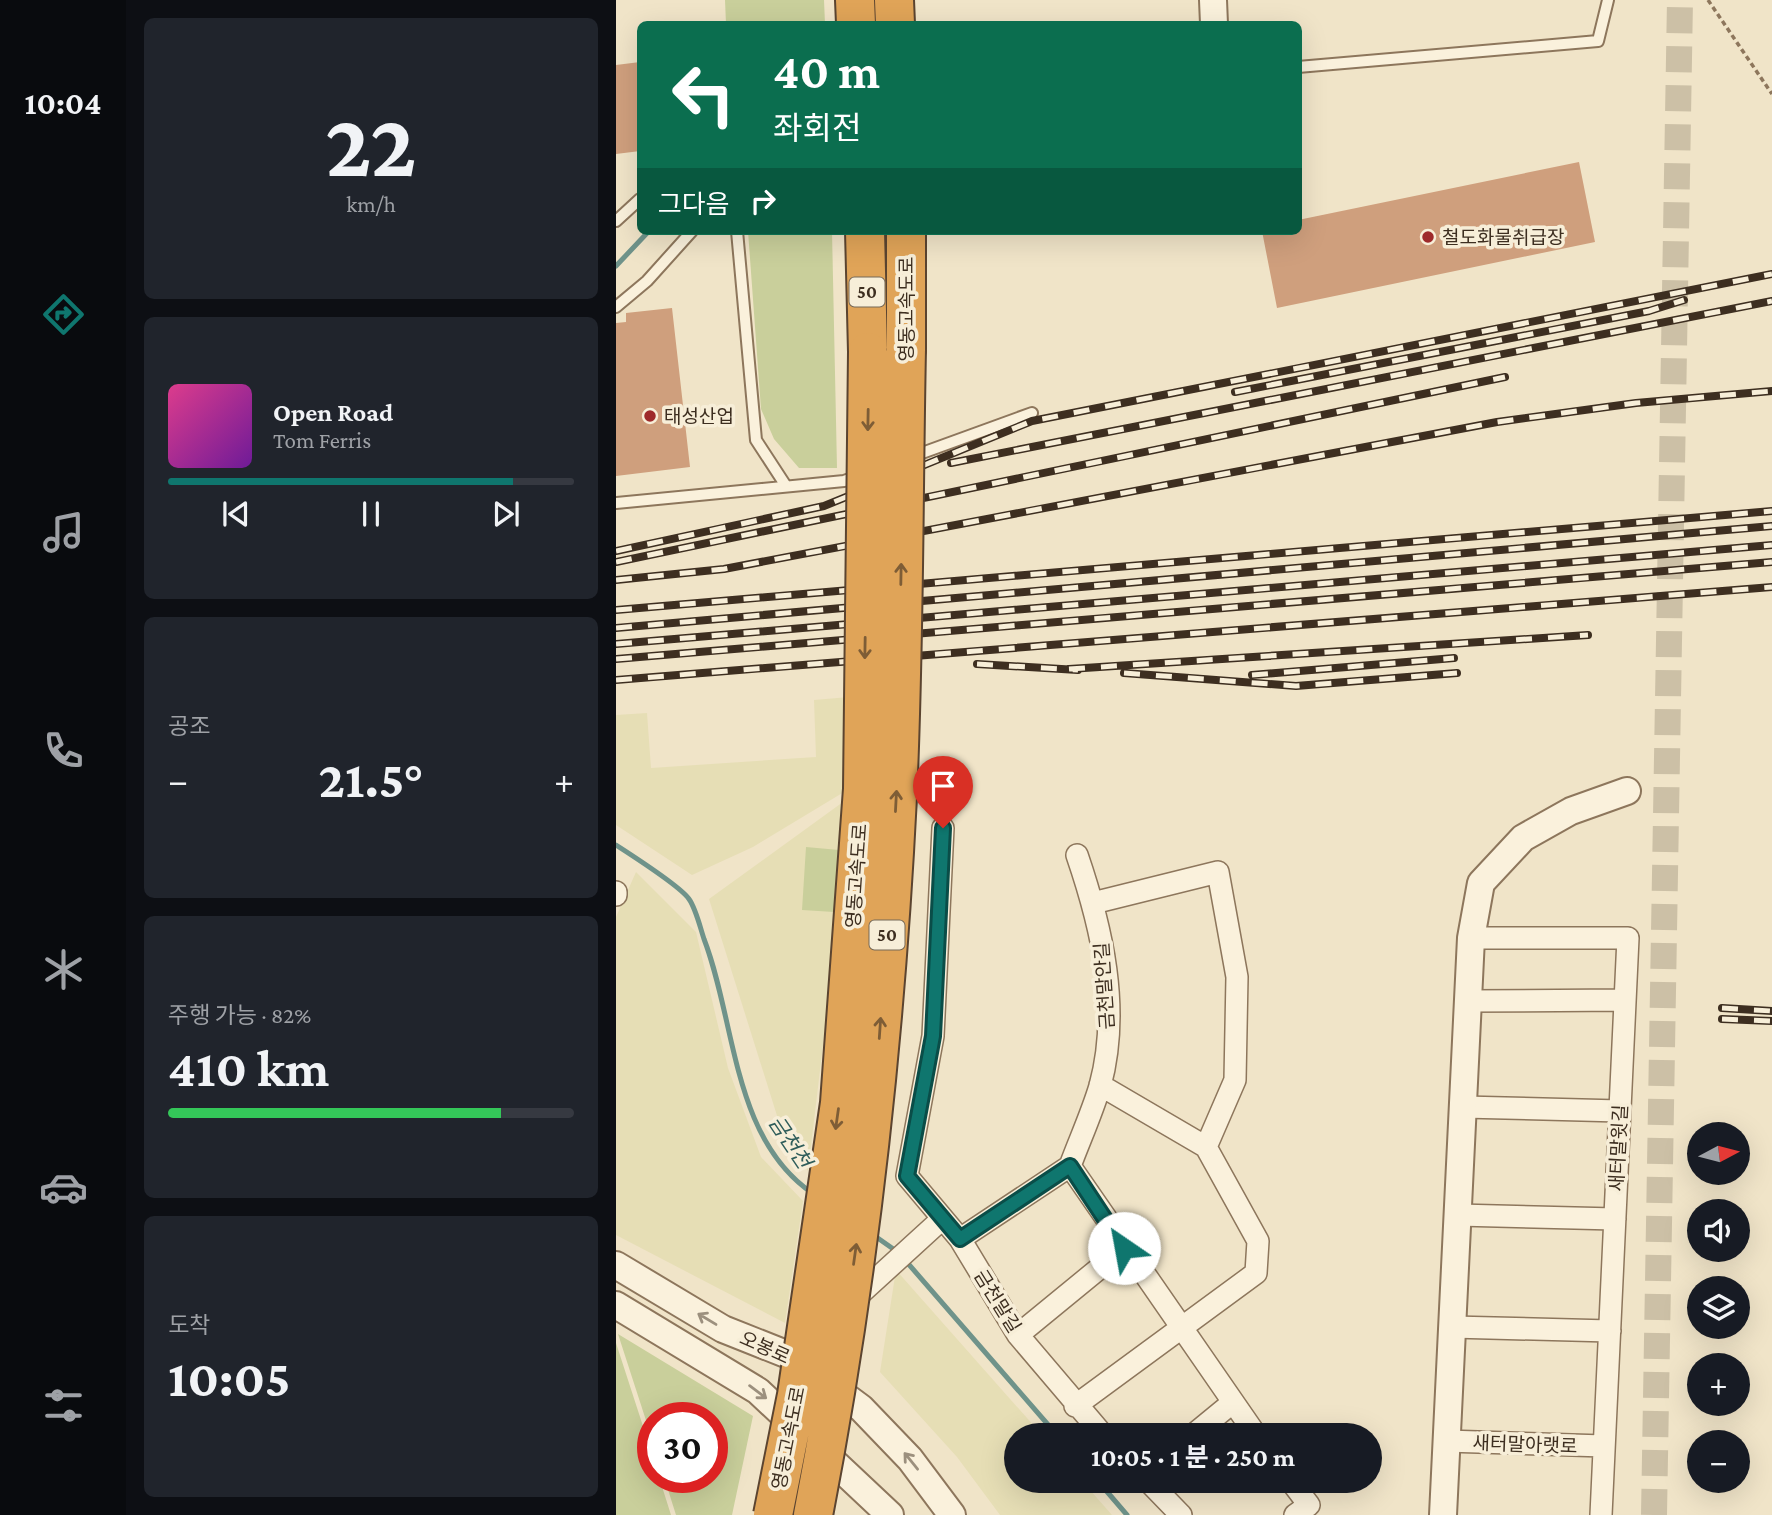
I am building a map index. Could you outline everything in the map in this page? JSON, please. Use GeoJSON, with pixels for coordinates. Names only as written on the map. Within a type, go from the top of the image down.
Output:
{"type":"FeatureCollection","features":[{"type":"Feature","properties":{"kind":"highway"},"geometry":{"type":"LineString","coordinates":[[855,0],[856,21]]}},
{"type":"Feature","properties":{"kind":"highway"},"geometry":{"type":"LineString","coordinates":[[894,0],[895,21]]}},
{"type":"Feature","properties":{"kind":"highway","name":"영동고속도로"},"geometry":{"type":"LineString","coordinates":[[773,1515],[797,1395],[840,1103],[863,789],[869,352],[865,235]]}},
{"type":"Feature","properties":{"kind":"highway","name":"영동고속도로"},"geometry":{"type":"LineString","coordinates":[[813,1515],[835,1405],[874,1104],[897,796],[906,235]]}},
{"type":"Feature","properties":{"kind":"street"},"geometry":{"type":"LineString","coordinates":[[1213,0],[1214,21]]}},
{"type":"Feature","properties":{"kind":"street","name":"새터말아랫로"},"geometry":{"type":"LineString","coordinates":[[1443,1515],[1471,938],[1482,883],[1523,838],[1571,811],[1627,791]]}},
{"type":"Feature","properties":{"kind":"street","name":"금천말길"},"geometry":{"type":"LineString","coordinates":[[943,828],[933,1036],[907,1176],[960,1239],[1018,1335],[1091,1423]]}},
{"type":"Feature","properties":{"kind":"street","name":"금천말안길"},"geometry":{"type":"LineString","coordinates":[[1070,1166],[1100,1085],[1108,1036],[1108,995],[1103,949],[1093,903],[1077,855]]}},
{"type":"Feature","properties":{"kind":"street"},"geometry":{"type":"LineString","coordinates":[[1093,903],[1218,872],[1237,976],[1236,1080],[1206,1147]]}},
{"type":"Feature","properties":{"kind":"street","name":"새터말윗길"},"geometry":{"type":"LineString","coordinates":[[1471,938],[1628,938],[1601,1515]]}},
{"type":"Feature","properties":{"kind":"street"},"geometry":{"type":"LineString","coordinates":[[1468,1001],[1625,1000]]}},
{"type":"Feature","properties":{"kind":"street"},"geometry":{"type":"LineString","coordinates":[[1075,1406],[1179,1326],[1256,1273],[1258,1241],[1206,1147],[1100,1085]]}},
{"type":"Feature","properties":{"kind":"street"},"geometry":{"type":"LineString","coordinates":[[1463,1107],[1620,1111]]}},
{"type":"Feature","properties":{"kind":"street"},"geometry":{"type":"LineString","coordinates":[[960,1239],[1070,1166],[1247,1423]]}},
{"type":"Feature","properties":{"kind":"street"},"geometry":{"type":"LineString","coordinates":[[1458,1215],[1615,1219]]}},
{"type":"Feature","properties":{"kind":"street"},"geometry":{"type":"LineString","coordinates":[[791,1356],[942,1219]]}},
{"type":"Feature","properties":{"kind":"street"},"geometry":{"type":"LineString","coordinates":[[1018,1335],[1124,1248]]}},
{"type":"Feature","properties":{"kind":"street","name":"오봉로"},"geometry":{"type":"LineString","coordinates":[[616,1265],[723,1329],[791,1356],[861,1409],[885,1431],[952,1515]]}},
{"type":"Feature","properties":{"kind":"street","name":"오봉로"},"geometry":{"type":"LineString","coordinates":[[616,1305],[758,1391],[890,1515]]}},
{"type":"Feature","properties":{"kind":"street"},"geometry":{"type":"LineString","coordinates":[[1452,1327],[1610,1331]]}},
{"type":"Feature","properties":{"kind":"street"},"geometry":{"type":"LineString","coordinates":[[1208,1423],[1232,1403]]}},
{"type":"Feature","properties":{"kind":"street","name":"새터말아랫로"},"geometry":{"type":"LineString","coordinates":[[1447,1441],[1604,1446]]}},
{"type":"Feature","properties":{"kind":"street"},"geometry":{"type":"LineString","coordinates":[[1160,1493],[1181,1515]]}},
{"type":"Feature","properties":{"kind":"street"},"geometry":{"type":"LineString","coordinates":[[1295,1515],[1309,1505],[1300,1493]]}},
{"type":"Feature","properties":{"kind":"lane"},"geometry":{"type":"LineString","coordinates":[[1302,67],[1598,41],[1608,0]]}},
{"type":"Feature","properties":{"kind":"lane"},"geometry":{"type":"LineString","coordinates":[[616,221],[637,203]]}},
{"type":"Feature","properties":{"kind":"lane"},"geometry":{"type":"LineString","coordinates":[[616,307],[647,281],[688,235]]}},
{"type":"Feature","properties":{"kind":"lane"},"geometry":{"type":"LineString","coordinates":[[737,235],[756,440],[786,486]]}},
{"type":"Feature","properties":{"kind":"lane"},"geometry":{"type":"LineString","coordinates":[[894,463],[1032,413]]}},
{"type":"Feature","properties":{"kind":"lane"},"geometry":{"type":"LineString","coordinates":[[616,503],[844,481],[882,467]]}},
{"type":"Feature","properties":{"kind":"path"},"geometry":{"type":"LineString","coordinates":[[1708,0],[1772,94]]}},
{"type":"Feature","properties":{"kind":"shaded area"},"geometry":{"type":"Polygon","coordinates":[[[849,697],[844,792],[753,847],[692,875],[616,825],[616,715],[647,713],[651,768],[816,757],[814,700],[849,697]]]}},
{"type":"Feature","properties":{"kind":"shaded area"},"geometry":{"type":"Polygon","coordinates":[[[843,802],[826,1020],[808,1171],[779,1122],[709,899],[843,802]]]}},
{"type":"Feature","properties":{"kind":"shaded area"},"geometry":{"type":"Polygon","coordinates":[[[636,872],[696,932],[728,1068],[761,1157],[803,1201],[785,1323],[616,1235],[616,917],[636,872]]]}},
{"type":"Feature","properties":{"kind":"shaded area"},"geometry":{"type":"Polygon","coordinates":[[[896,1270],[1031,1423],[1004,1423],[1004,1493],[1093,1493],[1112,1515],[1000,1515],[957,1457],[880,1372],[896,1270]]]}},
{"type":"Feature","properties":{"kind":"green space"},"geometry":{"type":"Polygon","coordinates":[[[725,0],[824,0],[825,21],[726,21],[725,0]]]}},
{"type":"Feature","properties":{"kind":"green space"},"geometry":{"type":"Polygon","coordinates":[[[748,235],[832,235],[837,468],[799,468],[774,439],[761,409],[748,235]]]}},
{"type":"Feature","properties":{"kind":"green space"},"geometry":{"type":"Polygon","coordinates":[[[806,847],[839,850],[834,912],[802,910],[806,847]]]}},
{"type":"Feature","properties":{"kind":"green space"},"geometry":{"type":"Polygon","coordinates":[[[618,1334],[753,1416],[732,1515],[676,1515],[669,1493],[728,1493],[728,1402],[640,1402],[618,1334]]]}},
{"type":"Feature","properties":{"kind":"green space"},"geometry":{"type":"Polygon","coordinates":[[[616,1343],[637,1408],[637,1493],[664,1493],[671,1515],[616,1515],[616,1343]]]}},
{"type":"Feature","properties":{"kind":"building"},"geometry":{"type":"Polygon","coordinates":[[[637,62],[637,151],[616,154],[616,65],[637,62]]]}},
{"type":"Feature","properties":{"kind":"building","name":"철도화물취급장"},"geometry":{"type":"Polygon","coordinates":[[[1579,162],[1595,242],[1277,308],[1263,235],[1302,235],[1302,219],[1579,162]]]}},
{"type":"Feature","properties":{"kind":"building","name":"태성산업"},"geometry":{"type":"Polygon","coordinates":[[[672,308],[690,467],[616,476],[616,323],[626,322],[626,313],[672,308]]]}},
{"type":"Feature","properties":{"kind":"waterway"},"geometry":{"type":"LineString","coordinates":[[616,266],[645,235]]}},
{"type":"Feature","properties":{"kind":"waterway","name":"금천천"},"geometry":{"type":"LineString","coordinates":[[616,845],[655,871],[689,899],[715,971],[740,1076],[751,1110],[766,1142],[786,1170],[812,1193]]}},
{"type":"Feature","properties":{"kind":"waterway","name":"금천천"},"geometry":{"type":"LineString","coordinates":[[872,1234],[899,1253]]}},
{"type":"Feature","properties":{"kind":"waterway","name":"금천천"},"geometry":{"type":"LineString","coordinates":[[905,1260],[1047,1423]]}},
{"type":"Feature","properties":{"kind":"waterway","name":"금천천"},"geometry":{"type":"LineString","coordinates":[[1108,1493],[1127,1515]]}},
{"type":"Feature","properties":{"kind":"tunnel"},"geometry":{"type":"LineString","coordinates":[[1654,1515],[1680,0]]}},
{"type":"Feature","properties":{"kind":"railway"},"geometry":{"type":"LineString","coordinates":[[616,551],[824,506],[1032,421],[1772,274]]}},
{"type":"Feature","properties":{"kind":"railway"},"geometry":{"type":"LineString","coordinates":[[1235,392],[1649,311],[1684,300]]}},
{"type":"Feature","properties":{"kind":"railway"},"geometry":{"type":"LineString","coordinates":[[951,463],[1772,301]]}},
{"type":"Feature","properties":{"kind":"railway"},"geometry":{"type":"LineString","coordinates":[[616,562],[1505,377]]}},
{"type":"Feature","properties":{"kind":"railway"},"geometry":{"type":"LineString","coordinates":[[616,580],[724,569],[1497,422],[1636,403],[1772,391]]}},
{"type":"Feature","properties":{"kind":"railway"},"geometry":{"type":"LineString","coordinates":[[616,610],[1772,511]]}},
{"type":"Feature","properties":{"kind":"railway"},"geometry":{"type":"LineString","coordinates":[[616,628],[1772,526]]}},
{"type":"Feature","properties":{"kind":"railway"},"geometry":{"type":"LineString","coordinates":[[616,644],[1772,545]]}},
{"type":"Feature","properties":{"kind":"railway"},"geometry":{"type":"LineString","coordinates":[[616,659],[1772,562]]}},
{"type":"Feature","properties":{"kind":"railway"},"geometry":{"type":"LineString","coordinates":[[616,680],[1772,587]]}},
{"type":"Feature","properties":{"kind":"railway"},"geometry":{"type":"LineString","coordinates":[[1069,669],[1588,635]]}},
{"type":"Feature","properties":{"kind":"railway"},"geometry":{"type":"LineString","coordinates":[[1252,675],[1454,658]]}},
{"type":"Feature","properties":{"kind":"railway"},"geometry":{"type":"LineString","coordinates":[[977,664],[1078,670]]}},
{"type":"Feature","properties":{"kind":"railway"},"geometry":{"type":"LineString","coordinates":[[1124,673],[1296,686],[1457,673]]}},
{"type":"Feature","properties":{"kind":"railway"},"geometry":{"type":"LineString","coordinates":[[1722,1008],[1772,1011]]}},
{"type":"Feature","properties":{"kind":"railway"},"geometry":{"type":"LineString","coordinates":[[1722,1019],[1772,1021]]}},
{"type":"Feature","properties":{"kind":"place","name":"철도화물취급장"},"geometry":{"type":"Point","coordinates":[1428,237]}},
{"type":"Feature","properties":{"kind":"place","name":"태성산업"},"geometry":{"type":"Point","coordinates":[650,416]}},
{"type":"Feature","properties":{"kind":"route"},"geometry":{"type":"LineString","coordinates":[[943,828],[933,1036],[907,1176],[960,1239],[1070,1166],[1124,1248]]}}]}
